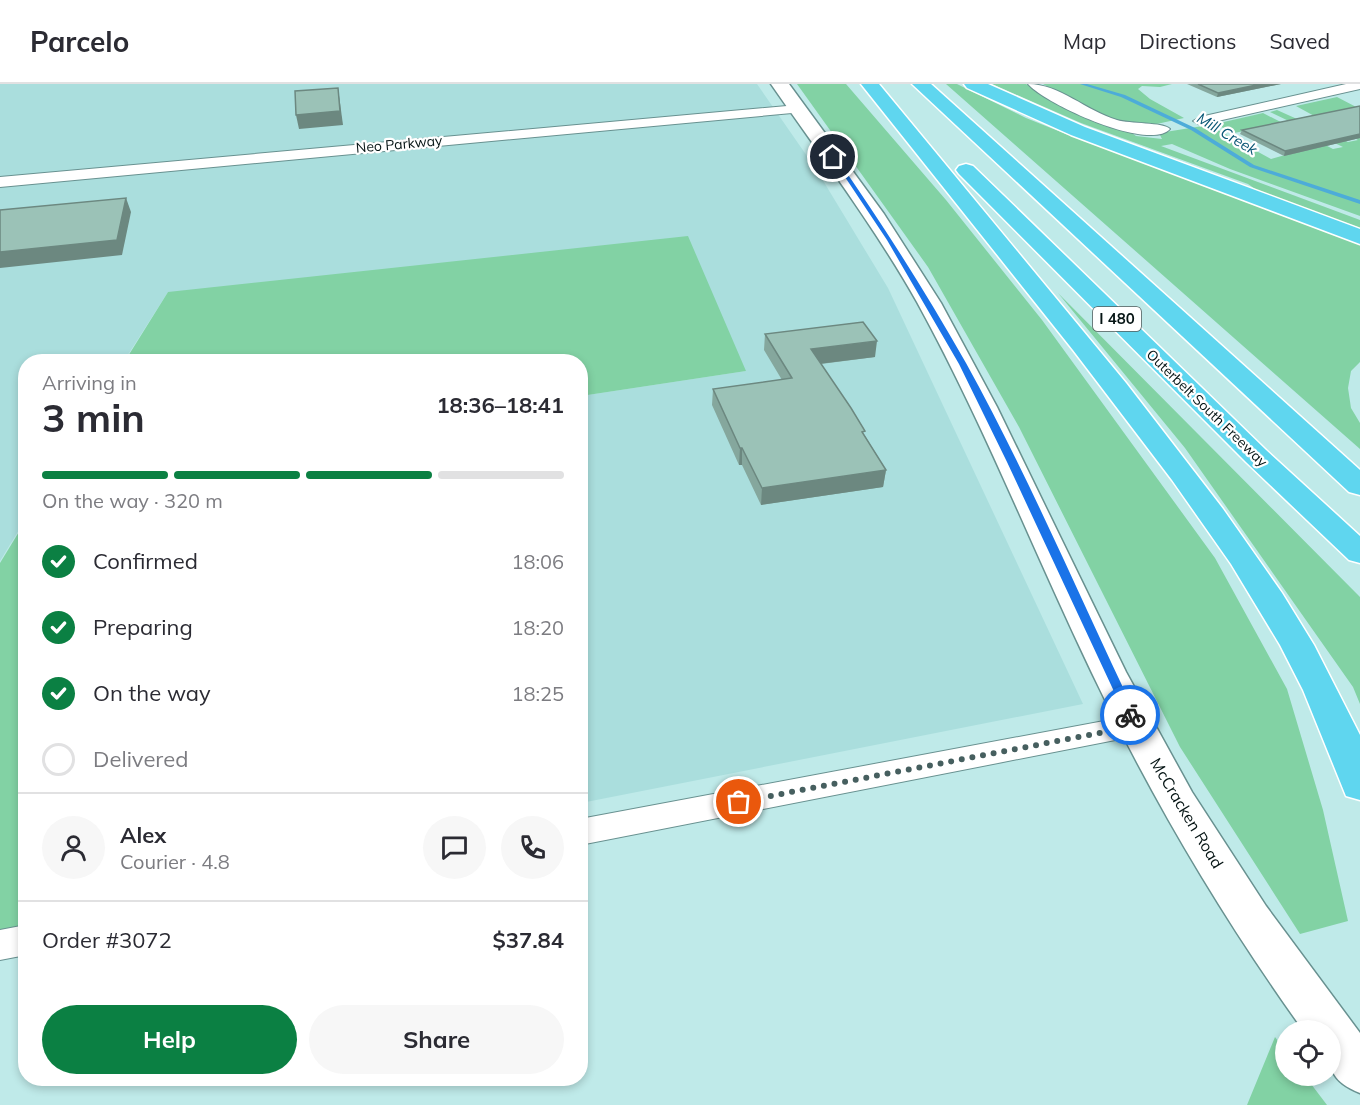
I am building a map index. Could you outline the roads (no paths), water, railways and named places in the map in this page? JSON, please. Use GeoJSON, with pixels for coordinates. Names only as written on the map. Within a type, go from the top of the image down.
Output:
{"type":"FeatureCollection","features":[{"type":"Feature","properties":{"kind":"highway"},"geometry":{"type":"LineString","coordinates":[[870,84],[1094,359],[1212,512],[1258,579],[1301,653],[1346,743],[1360,786]]}},
{"type":"Feature","properties":{"kind":"highway","name":"Outerbelt South Freeway"},"geometry":{"type":"LineString","coordinates":[[876,84],[1256,456],[1360,553]]}},
{"type":"Feature","properties":{"kind":"highway","name":"I 480"},"geometry":{"type":"LineString","coordinates":[[921,84],[1360,486]]}},
{"type":"Feature","properties":{"kind":"highway"},"geometry":{"type":"LineString","coordinates":[[973,84],[1078,131],[1360,237]]}},
{"type":"Feature","properties":{"kind":"street","name":"McCracken Road"},"geometry":{"type":"LineString","coordinates":[[780,84],[880,224],[941,325],[1011,462],[1136,726],[1229,883],[1322,1020]]}},
{"type":"Feature","properties":{"kind":"street"},"geometry":{"type":"LineString","coordinates":[[1035,84],[1110,124],[1142,130],[1163,129]]}},
{"type":"Feature","properties":{"kind":"street"},"geometry":{"type":"LineString","coordinates":[[1200,121],[1360,86]]}},
{"type":"Feature","properties":{"kind":"street","name":"Neo Parkway"},"geometry":{"type":"LineString","coordinates":[[0,182],[798,109]]}},
{"type":"Feature","properties":{"kind":"street"},"geometry":{"type":"LineString","coordinates":[[588,830],[1136,726]]}},
{"type":"Feature","properties":{"kind":"street"},"geometry":{"type":"LineString","coordinates":[[0,945],[18,942]]}},
{"type":"Feature","properties":{"kind":"street","name":"McCracken Road"},"geometry":{"type":"LineString","coordinates":[[1341,1045],[1360,1070]]}},
{"type":"Feature","properties":{"kind":"waterway","name":"Mill Creek"},"geometry":{"type":"LineString","coordinates":[[1082,84],[1123,96],[1193,129],[1252,166],[1360,202]]}}]}
